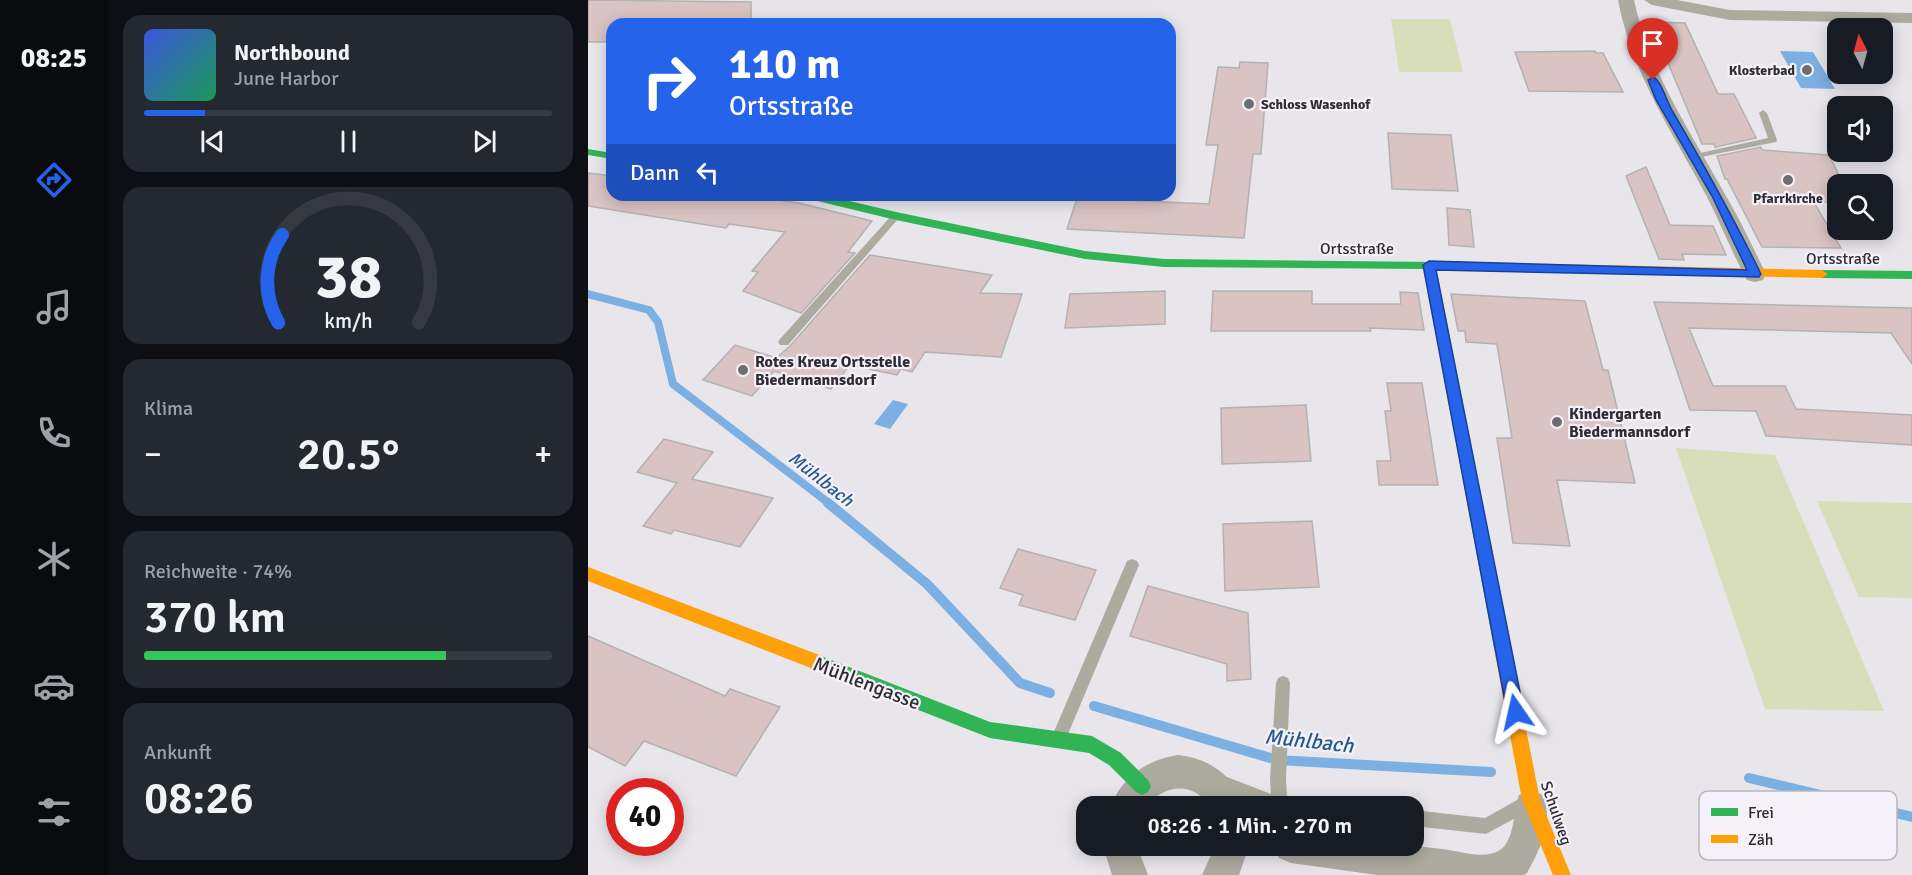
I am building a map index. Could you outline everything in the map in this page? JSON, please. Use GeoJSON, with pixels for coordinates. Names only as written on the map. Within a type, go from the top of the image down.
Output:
{"type":"FeatureCollection","features":[{"type":"Feature","properties":{"kind":"street"},"geometry":{"type":"LineString","coordinates":[[1626,0],[1632,30],[1661,100],[1717,196],[1755,274]]}},
{"type":"Feature","properties":{"kind":"street"},"geometry":{"type":"LineString","coordinates":[[1652,0],[1730,15],[1912,18]]}},
{"type":"Feature","properties":{"kind":"street"},"geometry":{"type":"LineString","coordinates":[[588,152],[606,155]]}},
{"type":"Feature","properties":{"kind":"street","name":"Ortsstraße"},"geometry":{"type":"LineString","coordinates":[[834,201],[1085,255],[1164,263],[1429,265],[1755,274],[1912,275]]}},
{"type":"Feature","properties":{"kind":"street","name":"Schulweg"},"geometry":{"type":"LineString","coordinates":[[1429,265],[1525,758],[1530,794],[1562,875]]}},
{"type":"Feature","properties":{"kind":"street","name":"Mühlengasse"},"geometry":{"type":"LineString","coordinates":[[588,574],[990,730],[1092,745],[1115,759],[1134,796]]}},
{"type":"Feature","properties":{"kind":"street","name":"Mühlengasse"},"geometry":{"type":"LineString","coordinates":[[1135,796],[1158,776],[1177,771],[1195,773]]}},
{"type":"Feature","properties":{"kind":"street"},"geometry":{"type":"LineString","coordinates":[[1195,773],[1210,781],[1223,796]]}},
{"type":"Feature","properties":{"kind":"street"},"geometry":{"type":"LineString","coordinates":[[1365,856],[1492,873],[1515,861],[1527,837],[1530,794]]}},
{"type":"Feature","properties":{"kind":"street"},"geometry":{"type":"LineString","coordinates":[[1123,856],[1131,875]]}},
{"type":"Feature","properties":{"kind":"street"},"geometry":{"type":"LineString","coordinates":[[1220,875],[1230,856]]}},
{"type":"Feature","properties":{"kind":"lane"},"geometry":{"type":"LineString","coordinates":[[1694,157],[1773,140],[1763,113]]}},
{"type":"Feature","properties":{"kind":"lane"},"geometry":{"type":"LineString","coordinates":[[784,342],[896,216]]}},
{"type":"Feature","properties":{"kind":"lane"},"geometry":{"type":"LineString","coordinates":[[1058,741],[1132,565]]}},
{"type":"Feature","properties":{"kind":"lane"},"geometry":{"type":"LineString","coordinates":[[1279,796],[1278,779],[1283,683]]}},
{"type":"Feature","properties":{"kind":"lane"},"geometry":{"type":"LineString","coordinates":[[1195,773],[1254,796]]}},
{"type":"Feature","properties":{"kind":"lane"},"geometry":{"type":"LineString","coordinates":[[1424,819],[1486,826],[1530,794]]}},
{"type":"Feature","properties":{"kind":"green space"},"geometry":{"type":"Polygon","coordinates":[[[1391,19],[1450,19],[1463,72],[1399,72],[1391,19]]]}},
{"type":"Feature","properties":{"kind":"green space"},"geometry":{"type":"Polygon","coordinates":[[[1676,448],[1775,455],[1884,711],[1765,709],[1676,448]]]}},
{"type":"Feature","properties":{"kind":"green space"},"geometry":{"type":"Polygon","coordinates":[[[1817,501],[1912,503],[1912,598],[1859,597],[1817,501]]]}},
{"type":"Feature","properties":{"kind":"water","name":"Klosterbad"},"geometry":{"type":"Polygon","coordinates":[[[1780,51],[1813,52],[1827,76],[1827,84],[1832,84],[1835,89],[1801,88],[1780,51]]]}},
{"type":"Feature","properties":{"kind":"water"},"geometry":{"type":"Polygon","coordinates":[[[893,400],[908,404],[890,429],[874,424],[893,400]]]}},
{"type":"Feature","properties":{"kind":"building"},"geometry":{"type":"Polygon","coordinates":[[[588,0],[751,2],[751,18],[606,18],[606,42],[588,42],[588,0]]]}},
{"type":"Feature","properties":{"kind":"building"},"geometry":{"type":"Polygon","coordinates":[[[1651,22],[1685,23],[1718,94],[1734,94],[1756,138],[1715,147],[1714,144],[1702,144],[1651,22]]]}},
{"type":"Feature","properties":{"kind":"building"},"geometry":{"type":"Polygon","coordinates":[[[1595,51],[1603,53],[1623,92],[1529,91],[1515,52],[1595,51]]]}},
{"type":"Feature","properties":{"kind":"building"},"geometry":{"type":"Polygon","coordinates":[[[1240,62],[1268,63],[1261,154],[1253,154],[1244,238],[1067,229],[1076,201],[1209,204],[1218,145],[1206,145],[1218,67],[1239,68],[1240,62]]]}},
{"type":"Feature","properties":{"kind":"building"},"geometry":{"type":"Polygon","coordinates":[[[1388,133],[1451,135],[1458,191],[1392,189],[1388,133]]]}},
{"type":"Feature","properties":{"kind":"building"},"geometry":{"type":"Polygon","coordinates":[[[1761,147],[1762,150],[1827,155],[1827,162],[1832,162],[1838,174],[1827,174],[1827,202],[1813,201],[1827,224],[1827,240],[1836,240],[1841,248],[1762,247],[1725,179],[1717,156],[1761,147]]]}},
{"type":"Feature","properties":{"kind":"building"},"geometry":{"type":"Polygon","coordinates":[[[1646,167],[1670,225],[1713,226],[1726,255],[1682,254],[1684,260],[1659,259],[1626,176],[1646,167]]]}},
{"type":"Feature","properties":{"kind":"building"},"geometry":{"type":"Polygon","coordinates":[[[588,173],[606,175],[606,201],[784,201],[872,221],[848,252],[855,253],[801,313],[743,291],[758,272],[752,271],[785,232],[729,224],[726,228],[588,206],[588,173]]]}},
{"type":"Feature","properties":{"kind":"building"},"geometry":{"type":"Polygon","coordinates":[[[1447,208],[1470,210],[1474,247],[1449,245],[1447,208]]]}},
{"type":"Feature","properties":{"kind":"building"},"geometry":{"type":"Polygon","coordinates":[[[870,255],[992,275],[980,293],[1022,294],[1001,357],[925,352],[912,372],[901,369],[897,375],[850,365],[831,389],[774,371],[752,396],[703,380],[735,345],[776,358],[790,346],[870,255]]]}},
{"type":"Feature","properties":{"kind":"building"},"geometry":{"type":"Polygon","coordinates":[[[1165,291],[1165,324],[1065,328],[1070,294],[1165,291]]]}},
{"type":"Feature","properties":{"kind":"building"},"geometry":{"type":"Polygon","coordinates":[[[1213,291],[1312,291],[1312,304],[1401,304],[1400,292],[1418,293],[1424,330],[1370,328],[1371,331],[1211,331],[1213,291]]]}},
{"type":"Feature","properties":{"kind":"building","name":"Kindergarten Biedermannsdorf"},"geometry":{"type":"Polygon","coordinates":[[[1451,294],[1585,301],[1603,370],[1608,370],[1635,483],[1557,480],[1570,546],[1513,543],[1497,438],[1512,438],[1497,344],[1466,342],[1465,331],[1458,331],[1451,294]]]}},
{"type":"Feature","properties":{"kind":"building"},"geometry":{"type":"Polygon","coordinates":[[[1654,302],[1912,308],[1912,364],[1891,333],[1689,328],[1713,386],[1785,386],[1796,409],[1912,415],[1912,445],[1766,436],[1756,411],[1690,410],[1654,302]]]}},
{"type":"Feature","properties":{"kind":"building"},"geometry":{"type":"Polygon","coordinates":[[[1387,383],[1422,383],[1438,485],[1379,485],[1377,461],[1391,461],[1385,411],[1391,411],[1387,383]]]}},
{"type":"Feature","properties":{"kind":"building"},"geometry":{"type":"Polygon","coordinates":[[[1306,405],[1311,461],[1222,464],[1221,408],[1306,405]]]}},
{"type":"Feature","properties":{"kind":"building"},"geometry":{"type":"Polygon","coordinates":[[[664,439],[713,452],[692,479],[773,498],[740,547],[674,530],[671,534],[643,526],[677,483],[637,472],[664,439]]]}},
{"type":"Feature","properties":{"kind":"building"},"geometry":{"type":"Polygon","coordinates":[[[1312,521],[1319,587],[1225,591],[1223,524],[1312,521]]]}},
{"type":"Feature","properties":{"kind":"building"},"geometry":{"type":"Polygon","coordinates":[[[1018,549],[1096,570],[1075,620],[1019,605],[1023,595],[1000,588],[1018,549]]]}},
{"type":"Feature","properties":{"kind":"building"},"geometry":{"type":"Polygon","coordinates":[[[1148,586],[1248,613],[1251,679],[1227,681],[1227,664],[1130,636],[1148,586]]]}},
{"type":"Feature","properties":{"kind":"building"},"geometry":{"type":"Polygon","coordinates":[[[588,636],[725,696],[730,689],[780,707],[736,776],[644,741],[625,766],[588,747],[588,636]]]}},
{"type":"Feature","properties":{"kind":"waterway","name":"Mühlbach"},"geometry":{"type":"LineString","coordinates":[[588,294],[649,310],[658,322],[673,384],[830,504]]}},
{"type":"Feature","properties":{"kind":"waterway","name":"Mühlbach"},"geometry":{"type":"LineString","coordinates":[[828,503],[927,584],[1020,683],[1050,693]]}},
{"type":"Feature","properties":{"kind":"waterway","name":"Mühlbach"},"geometry":{"type":"LineString","coordinates":[[1094,706],[1277,760],[1491,772]]}},
{"type":"Feature","properties":{"kind":"waterway","name":"Mühlbach"},"geometry":{"type":"LineString","coordinates":[[1749,778],[1803,791]]}},
{"type":"Feature","properties":{"kind":"waterway","name":"Mühlbach"},"geometry":{"type":"LineString","coordinates":[[1897,813],[1912,817]]}},
{"type":"Feature","properties":{"kind":"traffic: fast"},"geometry":{"type":"LineString","coordinates":[[588,152],[606,155]]}},
{"type":"Feature","properties":{"kind":"traffic: fast"},"geometry":{"type":"LineString","coordinates":[[834,201],[1085,255],[1164,263],[1431,265]]}},
{"type":"Feature","properties":{"kind":"traffic: fast"},"geometry":{"type":"LineString","coordinates":[[1429,265],[1502,648]]}},
{"type":"Feature","properties":{"kind":"traffic: fast"},"geometry":{"type":"LineString","coordinates":[[1822,274],[1912,275]]}},
{"type":"Feature","properties":{"kind":"traffic: fast"},"geometry":{"type":"LineString","coordinates":[[816,662],[990,730],[1092,745],[1115,759],[1142,786]]}},
{"type":"Feature","properties":{"kind":"traffic: slow"},"geometry":{"type":"LineString","coordinates":[[1431,265],[1822,274]]}},
{"type":"Feature","properties":{"kind":"traffic: slow"},"geometry":{"type":"LineString","coordinates":[[588,574],[816,662]]}},
{"type":"Feature","properties":{"kind":"traffic: slow"},"geometry":{"type":"LineString","coordinates":[[1502,648],[1531,800],[1562,875]]}},
{"type":"Feature","properties":{"kind":"place","name":"Klosterbad"},"geometry":{"type":"Point","coordinates":[1807,70]}},
{"type":"Feature","properties":{"kind":"place","name":"Schloss Wasenhof"},"geometry":{"type":"Point","coordinates":[1249,104]}},
{"type":"Feature","properties":{"kind":"place","name":"Pfarrkirche"},"geometry":{"type":"Point","coordinates":[1788,180]}},
{"type":"Feature","properties":{"kind":"place","name":"Rotes Kreuz Ortsstelle Biedermannsdorf"},"geometry":{"type":"Point","coordinates":[743,370]}},
{"type":"Feature","properties":{"kind":"place","name":"Kindergarten Biedermannsdorf"},"geometry":{"type":"Point","coordinates":[1557,422]}},
{"type":"Feature","properties":{"kind":"route"},"geometry":{"type":"LineString","coordinates":[[1516,712],[1429,265],[1755,274],[1717,196],[1661,100],[1653,80]]}}]}
